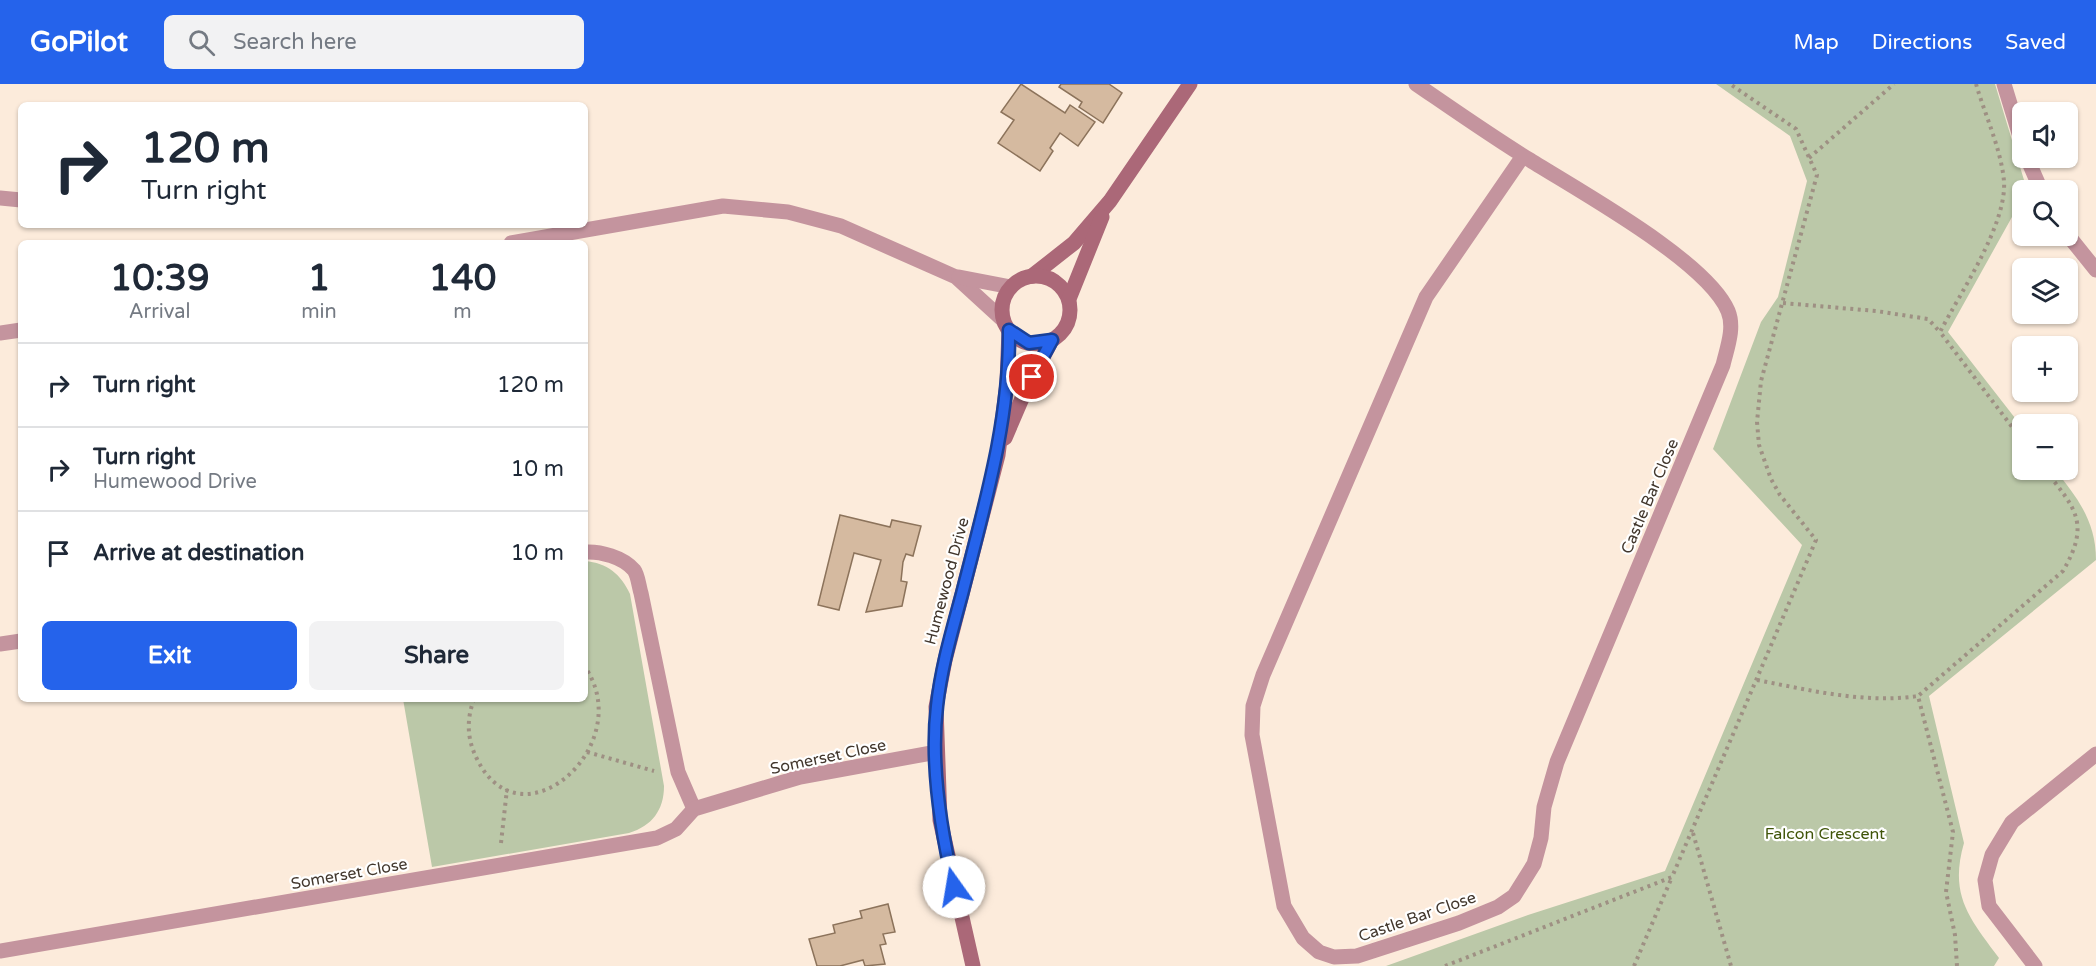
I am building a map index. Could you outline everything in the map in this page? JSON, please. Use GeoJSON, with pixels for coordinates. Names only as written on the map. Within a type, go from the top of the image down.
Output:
{"type":"FeatureCollection","features":[{"type":"Feature","properties":{"kind":"street"},"geometry":{"type":"LineString","coordinates":[[1006,325],[1005,297],[1011,287],[1020,279],[1032,276],[1074,243],[1110,201],[1191,84]]}},
{"type":"Feature","properties":{"kind":"street","name":"Castle Bar Close"},"geometry":{"type":"LineString","coordinates":[[1416,84],[1523,156],[1660,243],[1701,276],[1719,295],[1729,313],[1730,339],[1723,365],[1557,762],[1544,807],[1541,838],[1534,864],[1524,882],[1514,896],[1498,907],[1459,923],[1357,956],[1334,957],[1319,952],[1303,939],[1284,906],[1252,735],[1253,706],[1263,675],[1426,297],[1523,156]]}},
{"type":"Feature","properties":{"kind":"street"},"geometry":{"type":"LineString","coordinates":[[2004,84],[2012,110]]}},
{"type":"Feature","properties":{"kind":"street"},"geometry":{"type":"LineString","coordinates":[[0,198],[18,200]]}},
{"type":"Feature","properties":{"kind":"street"},"geometry":{"type":"LineString","coordinates":[[956,277],[1006,325],[1029,343],[1052,340],[1068,323],[1069,300],[1110,201]]}},
{"type":"Feature","properties":{"kind":"street"},"geometry":{"type":"LineString","coordinates":[[528,240],[723,206],[788,212],[841,225],[956,277],[1011,287]]}},
{"type":"Feature","properties":{"kind":"street"},"geometry":{"type":"LineString","coordinates":[[2077,246],[2096,270]]}},
{"type":"Feature","properties":{"kind":"street"},"geometry":{"type":"LineString","coordinates":[[1032,276],[1054,281],[1063,289],[1069,300]]}},
{"type":"Feature","properties":{"kind":"street","name":"Humewood Drive"},"geometry":{"type":"LineString","coordinates":[[973,966],[940,820],[936,707],[945,660],[998,454],[1007,383],[1006,325]]}},
{"type":"Feature","properties":{"kind":"street"},"geometry":{"type":"LineString","coordinates":[[0,333],[18,330]]}},
{"type":"Feature","properties":{"kind":"street","name":"Humewood Drive"},"geometry":{"type":"LineString","coordinates":[[998,454],[1026,388],[1052,340]]}},
{"type":"Feature","properties":{"kind":"street"},"geometry":{"type":"LineString","coordinates":[[588,552],[596,551],[614,556],[633,570],[641,593],[647,632],[678,772],[694,809]]}},
{"type":"Feature","properties":{"kind":"street"},"geometry":{"type":"LineString","coordinates":[[0,644],[18,641]]}},
{"type":"Feature","properties":{"kind":"street","name":"Somerset Close"},"geometry":{"type":"LineString","coordinates":[[0,951],[657,838],[676,829],[694,809],[800,777],[937,752]]}},
{"type":"Feature","properties":{"kind":"street"},"geometry":{"type":"LineString","coordinates":[[2035,966],[1989,906],[1985,880],[1992,855],[2012,822],[2096,754]]}},
{"type":"Feature","properties":{"kind":"path"},"geometry":{"type":"LineString","coordinates":[[1634,966],[1816,540],[1780,495],[1767,471],[1759,445],[1757,400],[1817,175],[1796,129],[1730,84]]}},
{"type":"Feature","properties":{"kind":"path"},"geometry":{"type":"LineString","coordinates":[[1809,158],[1894,84]]}},
{"type":"Feature","properties":{"kind":"path"},"geometry":{"type":"LineString","coordinates":[[1940,332],[1994,230],[2003,199],[2002,167],[1976,84]]}},
{"type":"Feature","properties":{"kind":"path"},"geometry":{"type":"LineString","coordinates":[[1783,303],[1876,310],[1928,319],[2012,427]]}},
{"type":"Feature","properties":{"kind":"path"},"geometry":{"type":"LineString","coordinates":[[1757,680],[1829,694],[1902,699],[1918,696],[2063,571],[2071,558],[2078,526],[2076,509],[2053,480]]}},
{"type":"Feature","properties":{"kind":"path"},"geometry":{"type":"LineString","coordinates":[[473,702],[468,722],[473,752],[493,782],[507,789],[532,794],[551,789],[564,781],[594,741],[601,713],[598,694],[588,673]]}},
{"type":"Feature","properties":{"kind":"path"},"geometry":{"type":"LineString","coordinates":[[1918,696],[1953,832],[1946,892],[1955,935],[1957,966]]}},
{"type":"Feature","properties":{"kind":"path"},"geometry":{"type":"LineString","coordinates":[[587,752],[654,772],[678,772]]}},
{"type":"Feature","properties":{"kind":"path"},"geometry":{"type":"LineString","coordinates":[[501,865],[501,832],[507,789]]}},
{"type":"Feature","properties":{"kind":"path"},"geometry":{"type":"LineString","coordinates":[[1693,832],[1731,966]]}},
{"type":"Feature","properties":{"kind":"path"},"geometry":{"type":"LineString","coordinates":[[1445,966],[1672,877]]}},
{"type":"Feature","properties":{"kind":"green space","name":"Falcon Crescent"},"geometry":{"type":"Polygon","coordinates":[[[1716,84],[1995,84],[2012,140],[2012,168],[2020,168],[2024,180],[2012,180],[2012,217],[1948,332],[2012,414],[2012,480],[2063,480],[2078,501],[2089,522],[2096,560],[1929,696],[1964,843],[1959,877],[1961,892],[1971,918],[1999,958],[1994,966],[1386,966],[1528,915],[1665,871],[1802,545],[1713,449],[1761,322],[1778,297],[1807,181],[1790,136],[1716,84]]]}},
{"type":"Feature","properties":{"kind":"green space"},"geometry":{"type":"Polygon","coordinates":[[[588,561],[607,567],[618,575],[630,594],[664,786],[659,810],[644,826],[629,833],[432,867],[404,702],[588,702],[588,561]]]}},
{"type":"Feature","properties":{"kind":"building"},"geometry":{"type":"Polygon","coordinates":[[[1021,84],[1065,113],[1070,105],[1095,122],[1078,146],[1060,133],[1050,148],[1053,151],[1040,171],[998,143],[1014,120],[1001,112],[1021,84]]]}},
{"type":"Feature","properties":{"kind":"building"},"geometry":{"type":"Polygon","coordinates":[[[1061,84],[1109,84],[1122,93],[1103,123],[1079,107],[1082,102],[1059,87],[1061,84]]]}},
{"type":"Feature","properties":{"kind":"building"},"geometry":{"type":"Polygon","coordinates":[[[840,515],[890,527],[892,520],[921,526],[913,556],[906,554],[903,562],[901,581],[907,582],[902,606],[866,612],[881,560],[854,553],[839,610],[818,605],[840,515]]]}},
{"type":"Feature","properties":{"kind":"building"},"geometry":{"type":"Polygon","coordinates":[[[888,904],[895,932],[883,934],[886,944],[880,945],[885,964],[865,966],[863,960],[840,966],[817,966],[809,939],[835,933],[833,925],[862,918],[860,911],[888,904]]]}},
{"type":"Feature","properties":{"kind":"route"},"geometry":{"type":"LineString","coordinates":[[954,887],[940,820],[936,707],[945,660],[998,454],[1007,383],[1009,330],[1018,339],[1029,343],[1041,344],[1052,340],[1032,377]]}}]}
